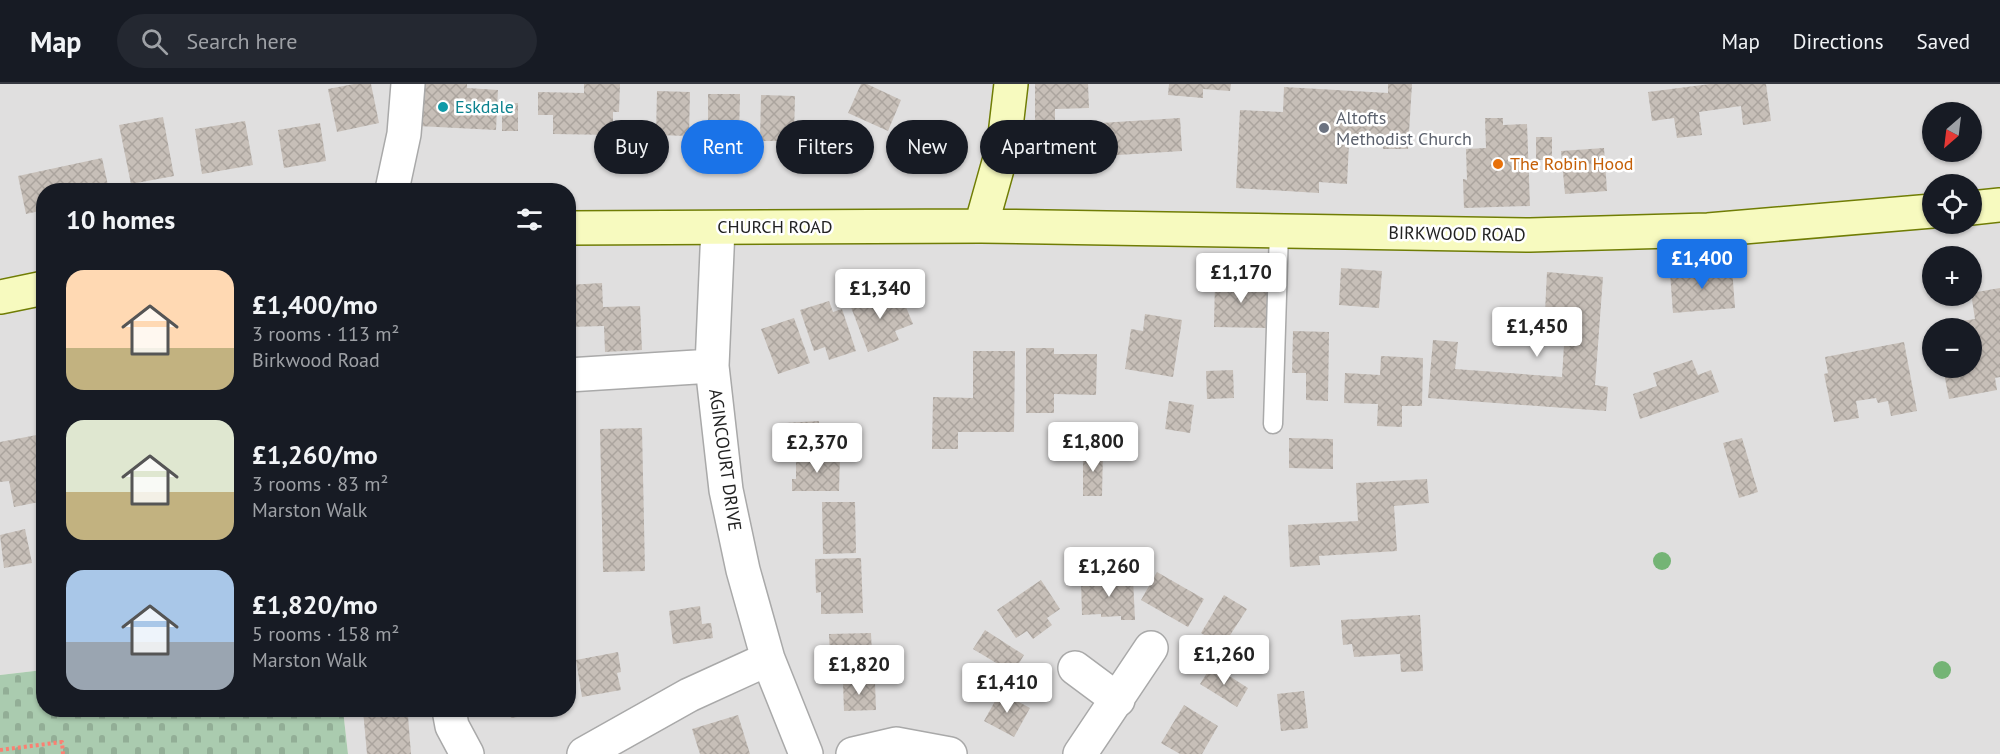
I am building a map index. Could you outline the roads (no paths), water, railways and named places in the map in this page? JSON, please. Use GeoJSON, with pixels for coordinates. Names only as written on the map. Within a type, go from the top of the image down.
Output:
{"type":"FeatureCollection","features":[{"type":"Feature","properties":{"kind":"street"},"geometry":{"type":"LineString","coordinates":[[394,183],[404,134],[408,84]]}},
{"type":"Feature","properties":{"kind":"street"},"geometry":{"type":"LineString","coordinates":[[981,226],[1004,144],[1011,84]]}},
{"type":"Feature","properties":{"kind":"street"},"geometry":{"type":"LineString","coordinates":[[1982,207],[2000,205]]}},
{"type":"Feature","properties":{"kind":"street","name":"BIRKWOOD ROAD"},"geometry":{"type":"LineString","coordinates":[[981,226],[1530,235],[1696,230],[1922,212]]}},
{"type":"Feature","properties":{"kind":"street","name":"CHURCH ROAD"},"geometry":{"type":"LineString","coordinates":[[576,228],[981,226]]}},
{"type":"Feature","properties":{"kind":"street","name":"AGINCOURT DRIVE"},"geometry":{"type":"LineString","coordinates":[[718,228],[712,366],[726,490],[743,570],[768,659],[806,754]]}},
{"type":"Feature","properties":{"kind":"street"},"geometry":{"type":"LineString","coordinates":[[0,297],[36,290]]}},
{"type":"Feature","properties":{"kind":"street"},"geometry":{"type":"LineString","coordinates":[[576,374],[712,366]]}},
{"type":"Feature","properties":{"kind":"street"},"geometry":{"type":"LineString","coordinates":[[1080,754],[1151,648]]}},
{"type":"Feature","properties":{"kind":"street"},"geometry":{"type":"LineString","coordinates":[[584,754],[689,695],[768,659]]}},
{"type":"Feature","properties":{"kind":"street"},"geometry":{"type":"LineString","coordinates":[[1075,668],[1118,700]]}},
{"type":"Feature","properties":{"kind":"street"},"geometry":{"type":"LineString","coordinates":[[450,717],[452,726],[467,754]]}},
{"type":"Feature","properties":{"kind":"street"},"geometry":{"type":"LineString","coordinates":[[853,754],[896,744],[950,754]]}},
{"type":"Feature","properties":{"kind":"lane"},"geometry":{"type":"LineString","coordinates":[[1273,424],[1279,231]]}},
{"type":"Feature","properties":{"kind":"place","name":"Eskdale"},"geometry":{"type":"Point","coordinates":[443,107]}},
{"type":"Feature","properties":{"kind":"place","name":"Altofts Methodist Church"},"geometry":{"type":"Point","coordinates":[1324,128]}},
{"type":"Feature","properties":{"kind":"place","name":"The Robin Hood"},"geometry":{"type":"Point","coordinates":[1498,164]}}]}
